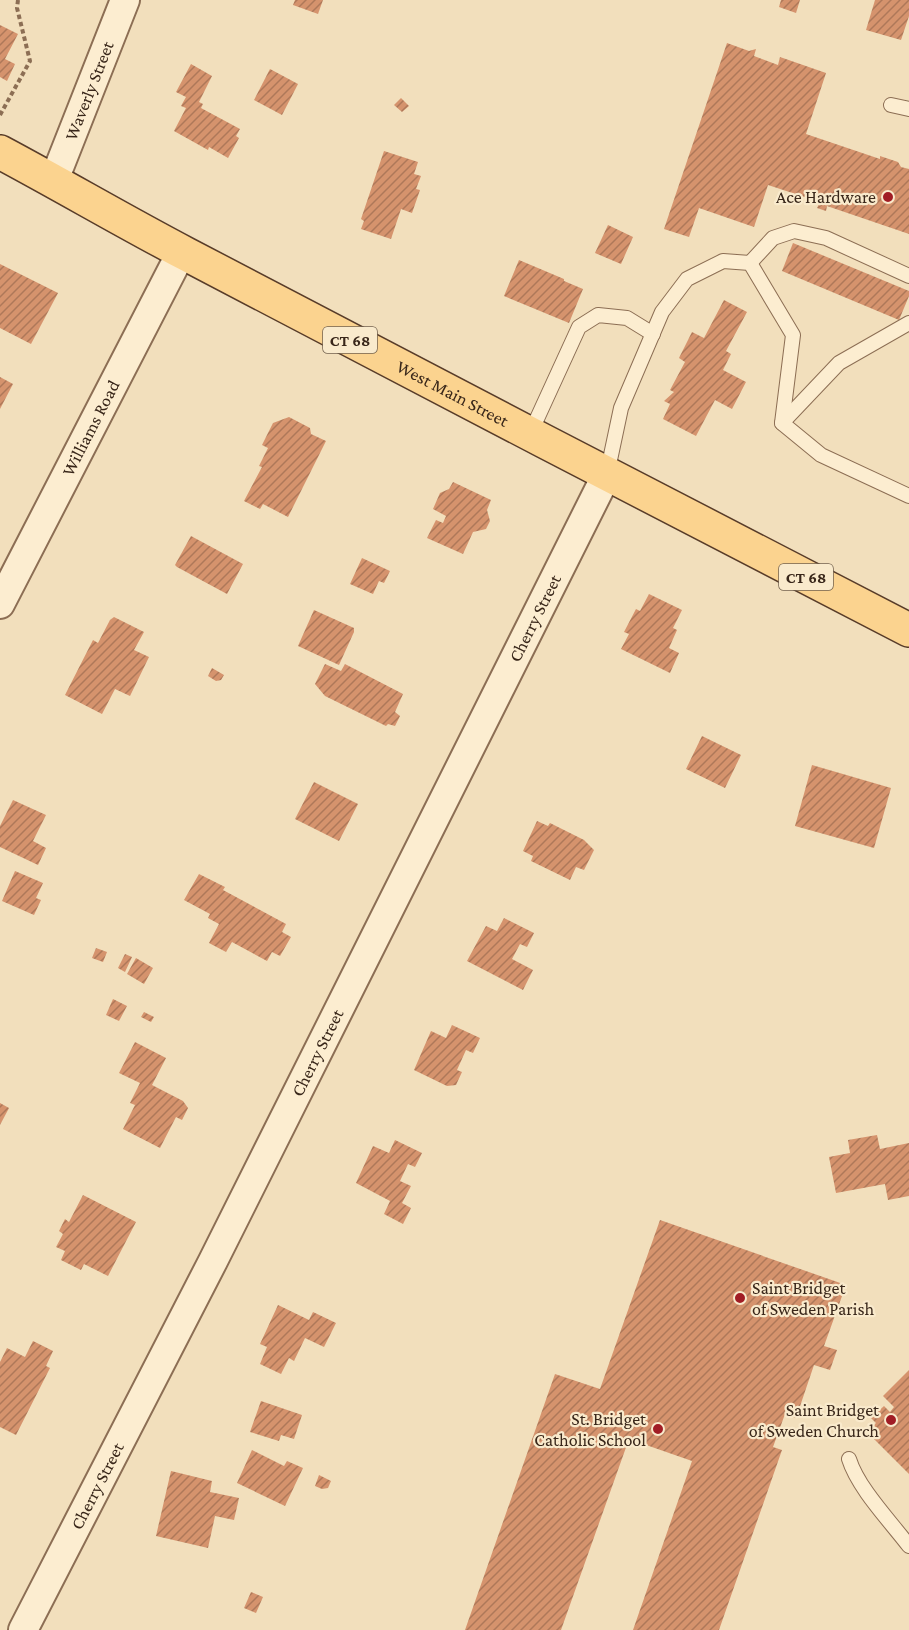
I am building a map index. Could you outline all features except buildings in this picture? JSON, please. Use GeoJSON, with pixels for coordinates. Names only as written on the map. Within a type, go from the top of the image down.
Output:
{"type":"FeatureCollection","features":[{"type":"Feature","properties":{"kind":"main road","name":"West Main Street"},"geometry":{"type":"LineString","coordinates":[[0,152],[182,252],[909,630]]}},
{"type":"Feature","properties":{"kind":"street","name":"Waverly Street"},"geometry":{"type":"LineString","coordinates":[[54,180],[125,0]]}},
{"type":"Feature","properties":{"kind":"street","name":"Williams Road"},"geometry":{"type":"LineString","coordinates":[[0,604],[182,252]]}},
{"type":"Feature","properties":{"kind":"street","name":"Cherry Street"},"geometry":{"type":"LineString","coordinates":[[23,1630],[241,1205],[607,474]]}},
{"type":"Feature","properties":{"kind":"lane"},"geometry":{"type":"LineString","coordinates":[[891,105],[909,109]]}},
{"type":"Feature","properties":{"kind":"lane"},"geometry":{"type":"LineString","coordinates":[[750,263],[773,238],[794,231],[826,238],[909,276]]}},
{"type":"Feature","properties":{"kind":"lane"},"geometry":{"type":"LineString","coordinates":[[607,474],[621,408],[663,312],[687,279],[723,261],[750,263]]}},
{"type":"Feature","properties":{"kind":"lane"},"geometry":{"type":"LineString","coordinates":[[750,263],[794,335],[782,423]]}},
{"type":"Feature","properties":{"kind":"lane"},"geometry":{"type":"LineString","coordinates":[[530,434],[579,327],[598,315],[627,318],[653,334]]}},
{"type":"Feature","properties":{"kind":"lane"},"geometry":{"type":"LineString","coordinates":[[782,423],[839,363],[909,323]]}},
{"type":"Feature","properties":{"kind":"lane"},"geometry":{"type":"LineString","coordinates":[[782,423],[821,455],[909,496]]}},
{"type":"Feature","properties":{"kind":"lane"},"geometry":{"type":"LineString","coordinates":[[849,1459],[862,1485],[909,1546]]}},
{"type":"Feature","properties":{"kind":"path"},"geometry":{"type":"LineString","coordinates":[[0,115],[30,61],[17,8],[18,0]]}},
{"type":"Feature","properties":{"kind":"place","name":"Ace Hardware"},"geometry":{"type":"Point","coordinates":[888,197]}},
{"type":"Feature","properties":{"kind":"place","name":"Saint Bridget of Sweden Parish"},"geometry":{"type":"Point","coordinates":[740,1298]}},
{"type":"Feature","properties":{"kind":"place","name":"Saint Bridget of Sweden Church"},"geometry":{"type":"Point","coordinates":[891,1420]}},
{"type":"Feature","properties":{"kind":"place","name":"St. Bridget Catholic School"},"geometry":{"type":"Point","coordinates":[658,1429]}}]}
